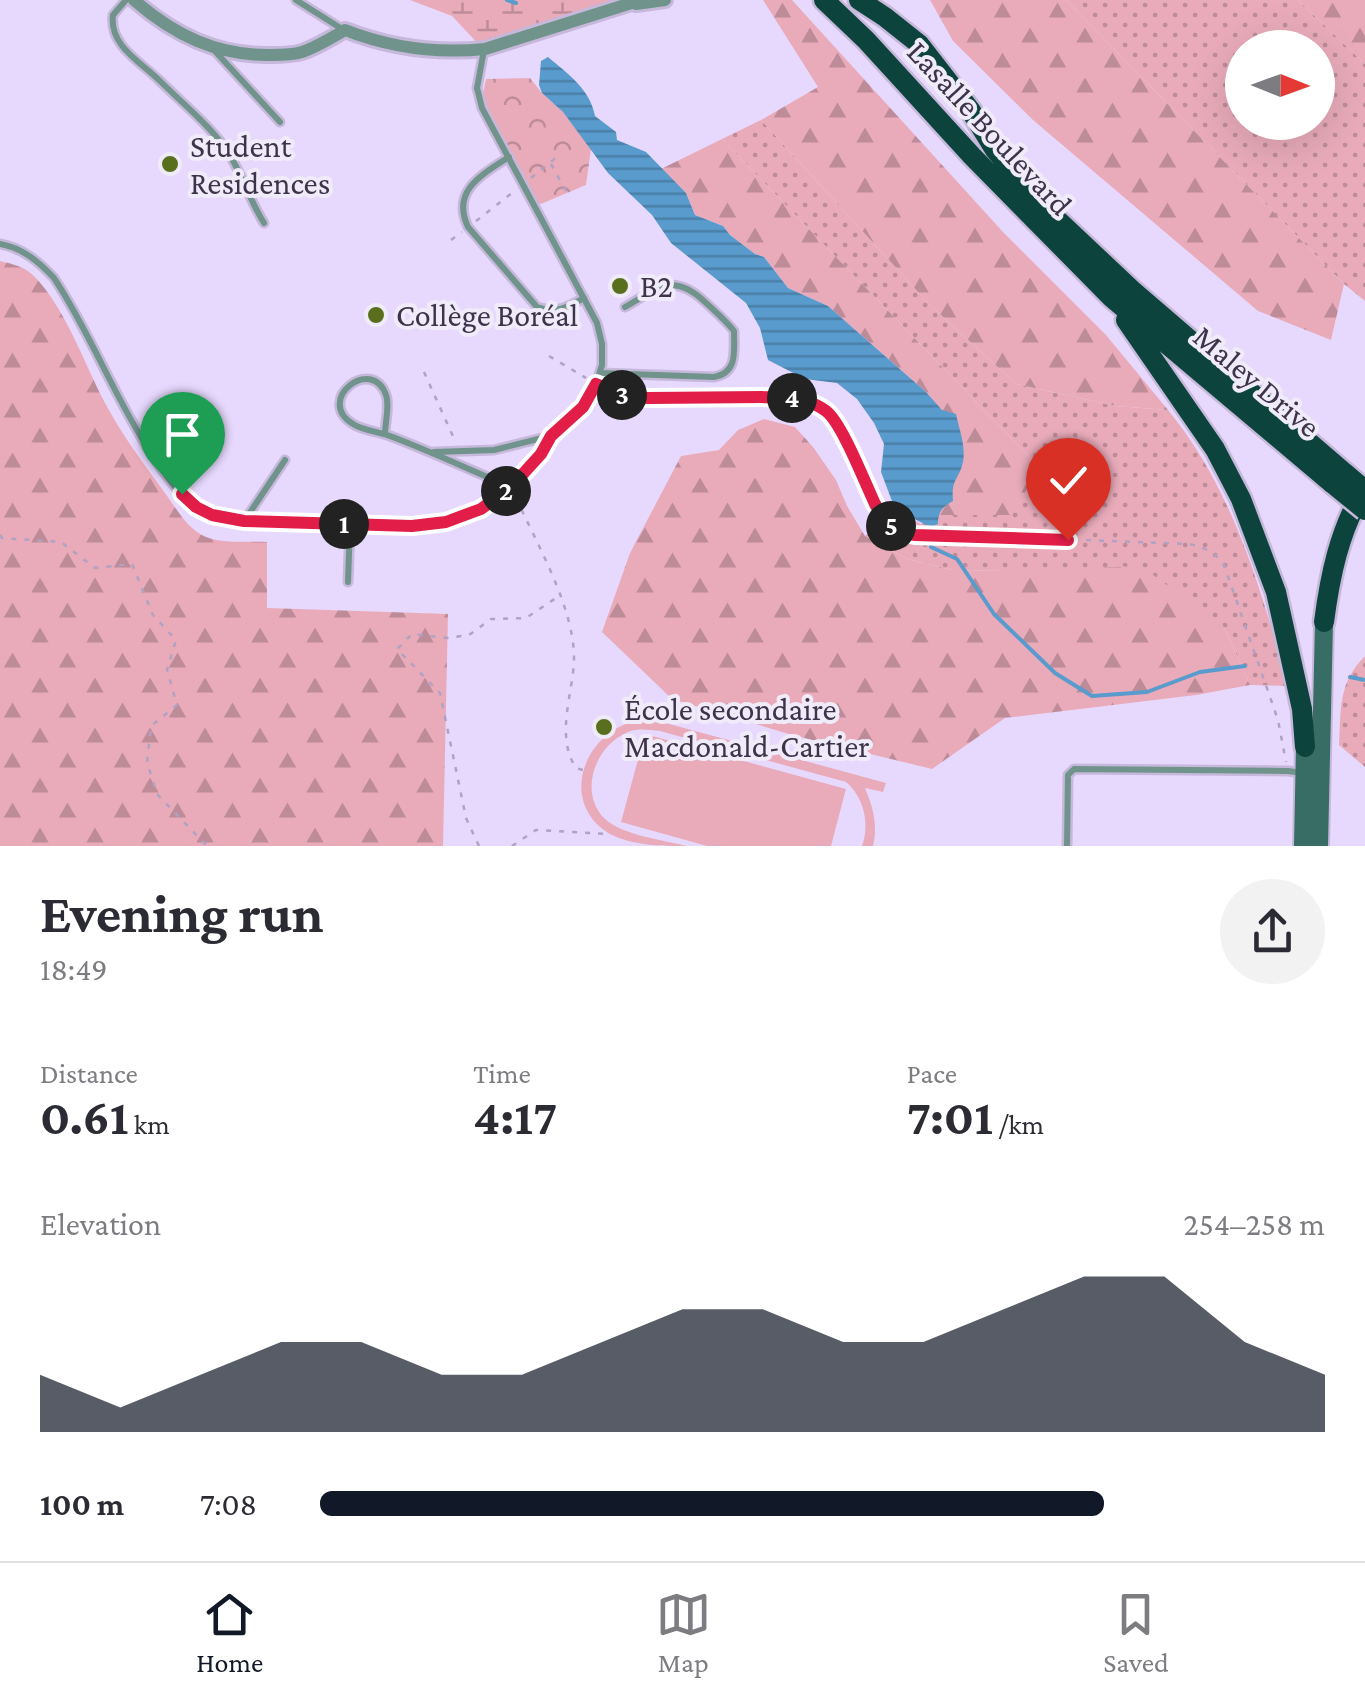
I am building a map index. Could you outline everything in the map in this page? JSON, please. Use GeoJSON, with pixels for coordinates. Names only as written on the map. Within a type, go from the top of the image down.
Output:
{"type":"FeatureCollection","features":[{"type":"Feature","properties":{"kind":"highway","name":"Lasalle Boulevard"},"geometry":{"type":"LineString","coordinates":[[824,0],[1111,298]]}},
{"type":"Feature","properties":{"kind":"highway","name":"Lasalle Boulevard"},"geometry":{"type":"LineString","coordinates":[[859,0],[918,44],[971,111],[995,150],[1046,210],[1132,290]]}},
{"type":"Feature","properties":{"kind":"highway","name":"Maley Drive"},"geometry":{"type":"LineString","coordinates":[[1132,290],[1365,490]]}},
{"type":"Feature","properties":{"kind":"highway","name":"Maley Drive"},"geometry":{"type":"LineString","coordinates":[[1111,298],[1349,475],[1365,510]]}},
{"type":"Feature","properties":{"kind":"highway"},"geometry":{"type":"LineString","coordinates":[[1111,298],[1215,449],[1241,498],[1276,592],[1302,709],[1304,747]]}},
{"type":"Feature","properties":{"kind":"highway"},"geometry":{"type":"LineString","coordinates":[[1324,622],[1338,546],[1365,490]]}},
{"type":"Feature","properties":{"kind":"main road"},"geometry":{"type":"LineString","coordinates":[[1318,846],[1324,622]]}},
{"type":"Feature","properties":{"kind":"main road"},"geometry":{"type":"LineString","coordinates":[[1302,846],[1296,772],[1304,747]]}},
{"type":"Feature","properties":{"kind":"street"},"geometry":{"type":"LineString","coordinates":[[134,0],[174,31],[212,48],[247,56],[304,52],[345,30],[405,48],[460,52],[484,49],[638,2],[665,0]]}},
{"type":"Feature","properties":{"kind":"lane"},"geometry":{"type":"LineString","coordinates":[[126,0],[113,15],[117,39],[228,151],[264,223]]}},
{"type":"Feature","properties":{"kind":"lane"},"geometry":{"type":"LineString","coordinates":[[296,0],[345,30]]}},
{"type":"Feature","properties":{"kind":"lane"},"geometry":{"type":"LineString","coordinates":[[212,48],[280,122]]}},
{"type":"Feature","properties":{"kind":"lane"},"geometry":{"type":"LineString","coordinates":[[0,244],[21,250],[54,278],[141,438],[196,507],[212,515],[244,521],[412,526],[446,522],[481,509],[511,487],[541,454],[551,436],[583,407],[596,384],[603,354],[600,333],[584,298],[479,98],[478,78],[484,49]]}},
{"type":"Feature","properties":{"kind":"lane"},"geometry":{"type":"LineString","coordinates":[[509,158],[464,195],[462,214],[468,227],[538,307],[560,310],[584,298]]}},
{"type":"Feature","properties":{"kind":"lane"},"geometry":{"type":"LineString","coordinates":[[600,373],[714,376],[722,375],[734,362],[734,331],[692,290],[674,284],[664,286],[625,307]]}},
{"type":"Feature","properties":{"kind":"lane"},"geometry":{"type":"LineString","coordinates":[[385,434],[386,392],[371,380],[350,384],[340,405],[343,417],[360,428],[385,434],[511,487]]}},
{"type":"Feature","properties":{"kind":"lane"},"geometry":{"type":"LineString","coordinates":[[428,452],[494,450],[551,436]]}},
{"type":"Feature","properties":{"kind":"lane"},"geometry":{"type":"LineString","coordinates":[[244,521],[285,460]]}},
{"type":"Feature","properties":{"kind":"lane"},"geometry":{"type":"LineString","coordinates":[[348,582],[350,524]]}},
{"type":"Feature","properties":{"kind":"lane"},"geometry":{"type":"LineString","coordinates":[[1067,846],[1068,775],[1074,769],[1296,772]]}},
{"type":"Feature","properties":{"kind":"path"},"geometry":{"type":"LineString","coordinates":[[451,240],[558,156]]}},
{"type":"Feature","properties":{"kind":"path"},"geometry":{"type":"LineString","coordinates":[[550,163],[570,198]]}},
{"type":"Feature","properties":{"kind":"path"},"geometry":{"type":"LineString","coordinates":[[548,356],[596,384],[626,396],[780,397],[815,404],[837,424],[882,516],[904,533],[1189,544],[1209,550],[1224,566],[1296,772]]}},
{"type":"Feature","properties":{"kind":"path"},"geometry":{"type":"LineString","coordinates":[[424,372],[460,452]]}},
{"type":"Feature","properties":{"kind":"path"},"geometry":{"type":"LineString","coordinates":[[511,487],[560,596],[574,640],[566,746],[576,768],[583,770]]}},
{"type":"Feature","properties":{"kind":"path"},"geometry":{"type":"LineString","coordinates":[[0,535],[60,542],[95,568],[132,564],[153,614],[176,640],[166,670],[177,706],[151,726],[147,762],[157,794],[207,846]]}},
{"type":"Feature","properties":{"kind":"path"},"geometry":{"type":"LineString","coordinates":[[479,846],[466,818],[440,693],[397,649],[412,634],[447,638],[469,635],[491,619],[526,618],[560,596]]}},
{"type":"Feature","properties":{"kind":"path"},"geometry":{"type":"LineString","coordinates":[[512,846],[536,830],[609,834]]}},
{"type":"Feature","properties":{"kind":"green space"},"geometry":{"type":"Polygon","coordinates":[[[410,0],[639,0],[484,50],[452,16],[410,0]]]}},
{"type":"Feature","properties":{"kind":"green space"},"geometry":{"type":"Polygon","coordinates":[[[763,0],[792,0],[1003,232],[1106,335],[1168,410],[1116,406],[1016,384],[929,304],[761,120],[818,87],[763,0]]]}},
{"type":"Feature","properties":{"kind":"green space"},"geometry":{"type":"Polygon","coordinates":[[[930,0],[1066,0],[1344,284],[1331,340],[1258,311],[1033,120],[953,41],[930,0]]]}},
{"type":"Feature","properties":{"kind":"green space"},"geometry":{"type":"Polygon","coordinates":[[[1066,0],[1298,0],[1329,30],[1225,30],[1225,140],[1335,140],[1335,35],[1365,64],[1365,301],[1066,0]]]}},
{"type":"Feature","properties":{"kind":"green space"},"geometry":{"type":"Polygon","coordinates":[[[1298,0],[1365,0],[1365,64],[1335,35],[1335,30],[1329,30],[1298,0]]]}},
{"type":"Feature","properties":{"kind":"green space"},"geometry":{"type":"Polygon","coordinates":[[[530,78],[591,149],[586,185],[536,206],[481,104],[486,79],[530,78]]]}},
{"type":"Feature","properties":{"kind":"green space"},"geometry":{"type":"Polygon","coordinates":[[[761,120],[929,304],[1016,384],[1116,406],[1168,410],[1191,441],[1227,506],[1255,577],[1288,686],[1250,685],[1224,627],[1006,571],[953,570],[907,559],[865,536],[895,509],[921,524],[938,515],[1011,514],[1040,468],[722,139],[761,120]]]}},
{"type":"Feature","properties":{"kind":"green space"},"geometry":{"type":"Polygon","coordinates":[[[722,139],[1040,468],[1011,515],[938,515],[944,506],[942,411],[926,392],[828,306],[788,288],[764,257],[755,254],[723,226],[695,215],[686,193],[661,169],[722,139]]]}},
{"type":"Feature","properties":{"kind":"green space"},"geometry":{"type":"Polygon","coordinates":[[[0,261],[27,270],[45,289],[65,320],[105,403],[188,524],[213,539],[267,542],[267,608],[448,614],[443,846],[0,846],[0,261]]]}},
{"type":"Feature","properties":{"kind":"green space"},"geometry":{"type":"Polygon","coordinates":[[[764,419],[795,427],[836,480],[865,536],[907,559],[953,570],[1141,566],[1224,627],[1250,685],[1005,718],[932,769],[792,735],[672,699],[602,632],[630,553],[681,456],[719,450],[738,430],[764,419]]]}},
{"type":"Feature","properties":{"kind":"green space"},"geometry":{"type":"Polygon","coordinates":[[[1365,656],[1365,767],[1339,745],[1345,687],[1365,656]]]}},
{"type":"Feature","properties":{"kind":"green space"},"geometry":{"type":"Polygon","coordinates":[[[641,720],[662,722],[886,783],[883,792],[865,788],[874,816],[873,846],[862,846],[864,811],[846,782],[660,731],[644,730],[617,738],[599,758],[592,782],[596,807],[621,829],[687,846],[638,843],[610,834],[584,804],[584,768],[605,737],[621,726],[641,720]]]}},
{"type":"Feature","properties":{"kind":"green space"},"geometry":{"type":"Polygon","coordinates":[[[645,734],[846,789],[831,846],[707,846],[621,822],[645,734]]]}},
{"type":"Feature","properties":{"kind":"water"},"geometry":{"type":"Polygon","coordinates":[[[548,57],[583,90],[595,116],[616,132],[617,140],[646,152],[686,193],[695,215],[723,226],[755,254],[764,257],[788,288],[828,306],[942,410],[956,414],[963,462],[954,483],[953,501],[941,510],[938,524],[930,527],[895,509],[881,472],[884,444],[857,399],[837,383],[805,379],[768,360],[760,328],[746,303],[671,243],[652,215],[608,173],[563,112],[542,93],[541,61],[548,57]]]}},
{"type":"Feature","properties":{"kind":"waterway"},"geometry":{"type":"LineString","coordinates":[[507,0],[516,3]]}},
{"type":"Feature","properties":{"kind":"waterway"},"geometry":{"type":"LineString","coordinates":[[930,527],[931,547],[957,559],[994,614],[1055,673],[1092,696],[1147,692],[1200,672],[1245,666]]}},
{"type":"Feature","properties":{"kind":"waterway"},"geometry":{"type":"LineString","coordinates":[[1350,677],[1365,680]]}},
{"type":"Feature","properties":{"kind":"place","name":"Student Residences"},"geometry":{"type":"Point","coordinates":[170,164]}},
{"type":"Feature","properties":{"kind":"place","name":"B2"},"geometry":{"type":"Point","coordinates":[620,286]}},
{"type":"Feature","properties":{"kind":"place","name":"Collège Boréal"},"geometry":{"type":"Point","coordinates":[376,315]}},
{"type":"Feature","properties":{"kind":"place","name":"École secondaire Macdonald-Cartier"},"geometry":{"type":"Point","coordinates":[604,727]}},
{"type":"Feature","properties":{"kind":"route"},"geometry":{"type":"LineString","coordinates":[[182,494],[196,507],[229,520],[412,526],[446,522],[481,509],[511,487],[541,454],[551,436],[583,407],[596,384],[626,396],[780,397],[815,404],[832,416],[875,504],[894,528],[915,535],[1068,540]]}}]}
